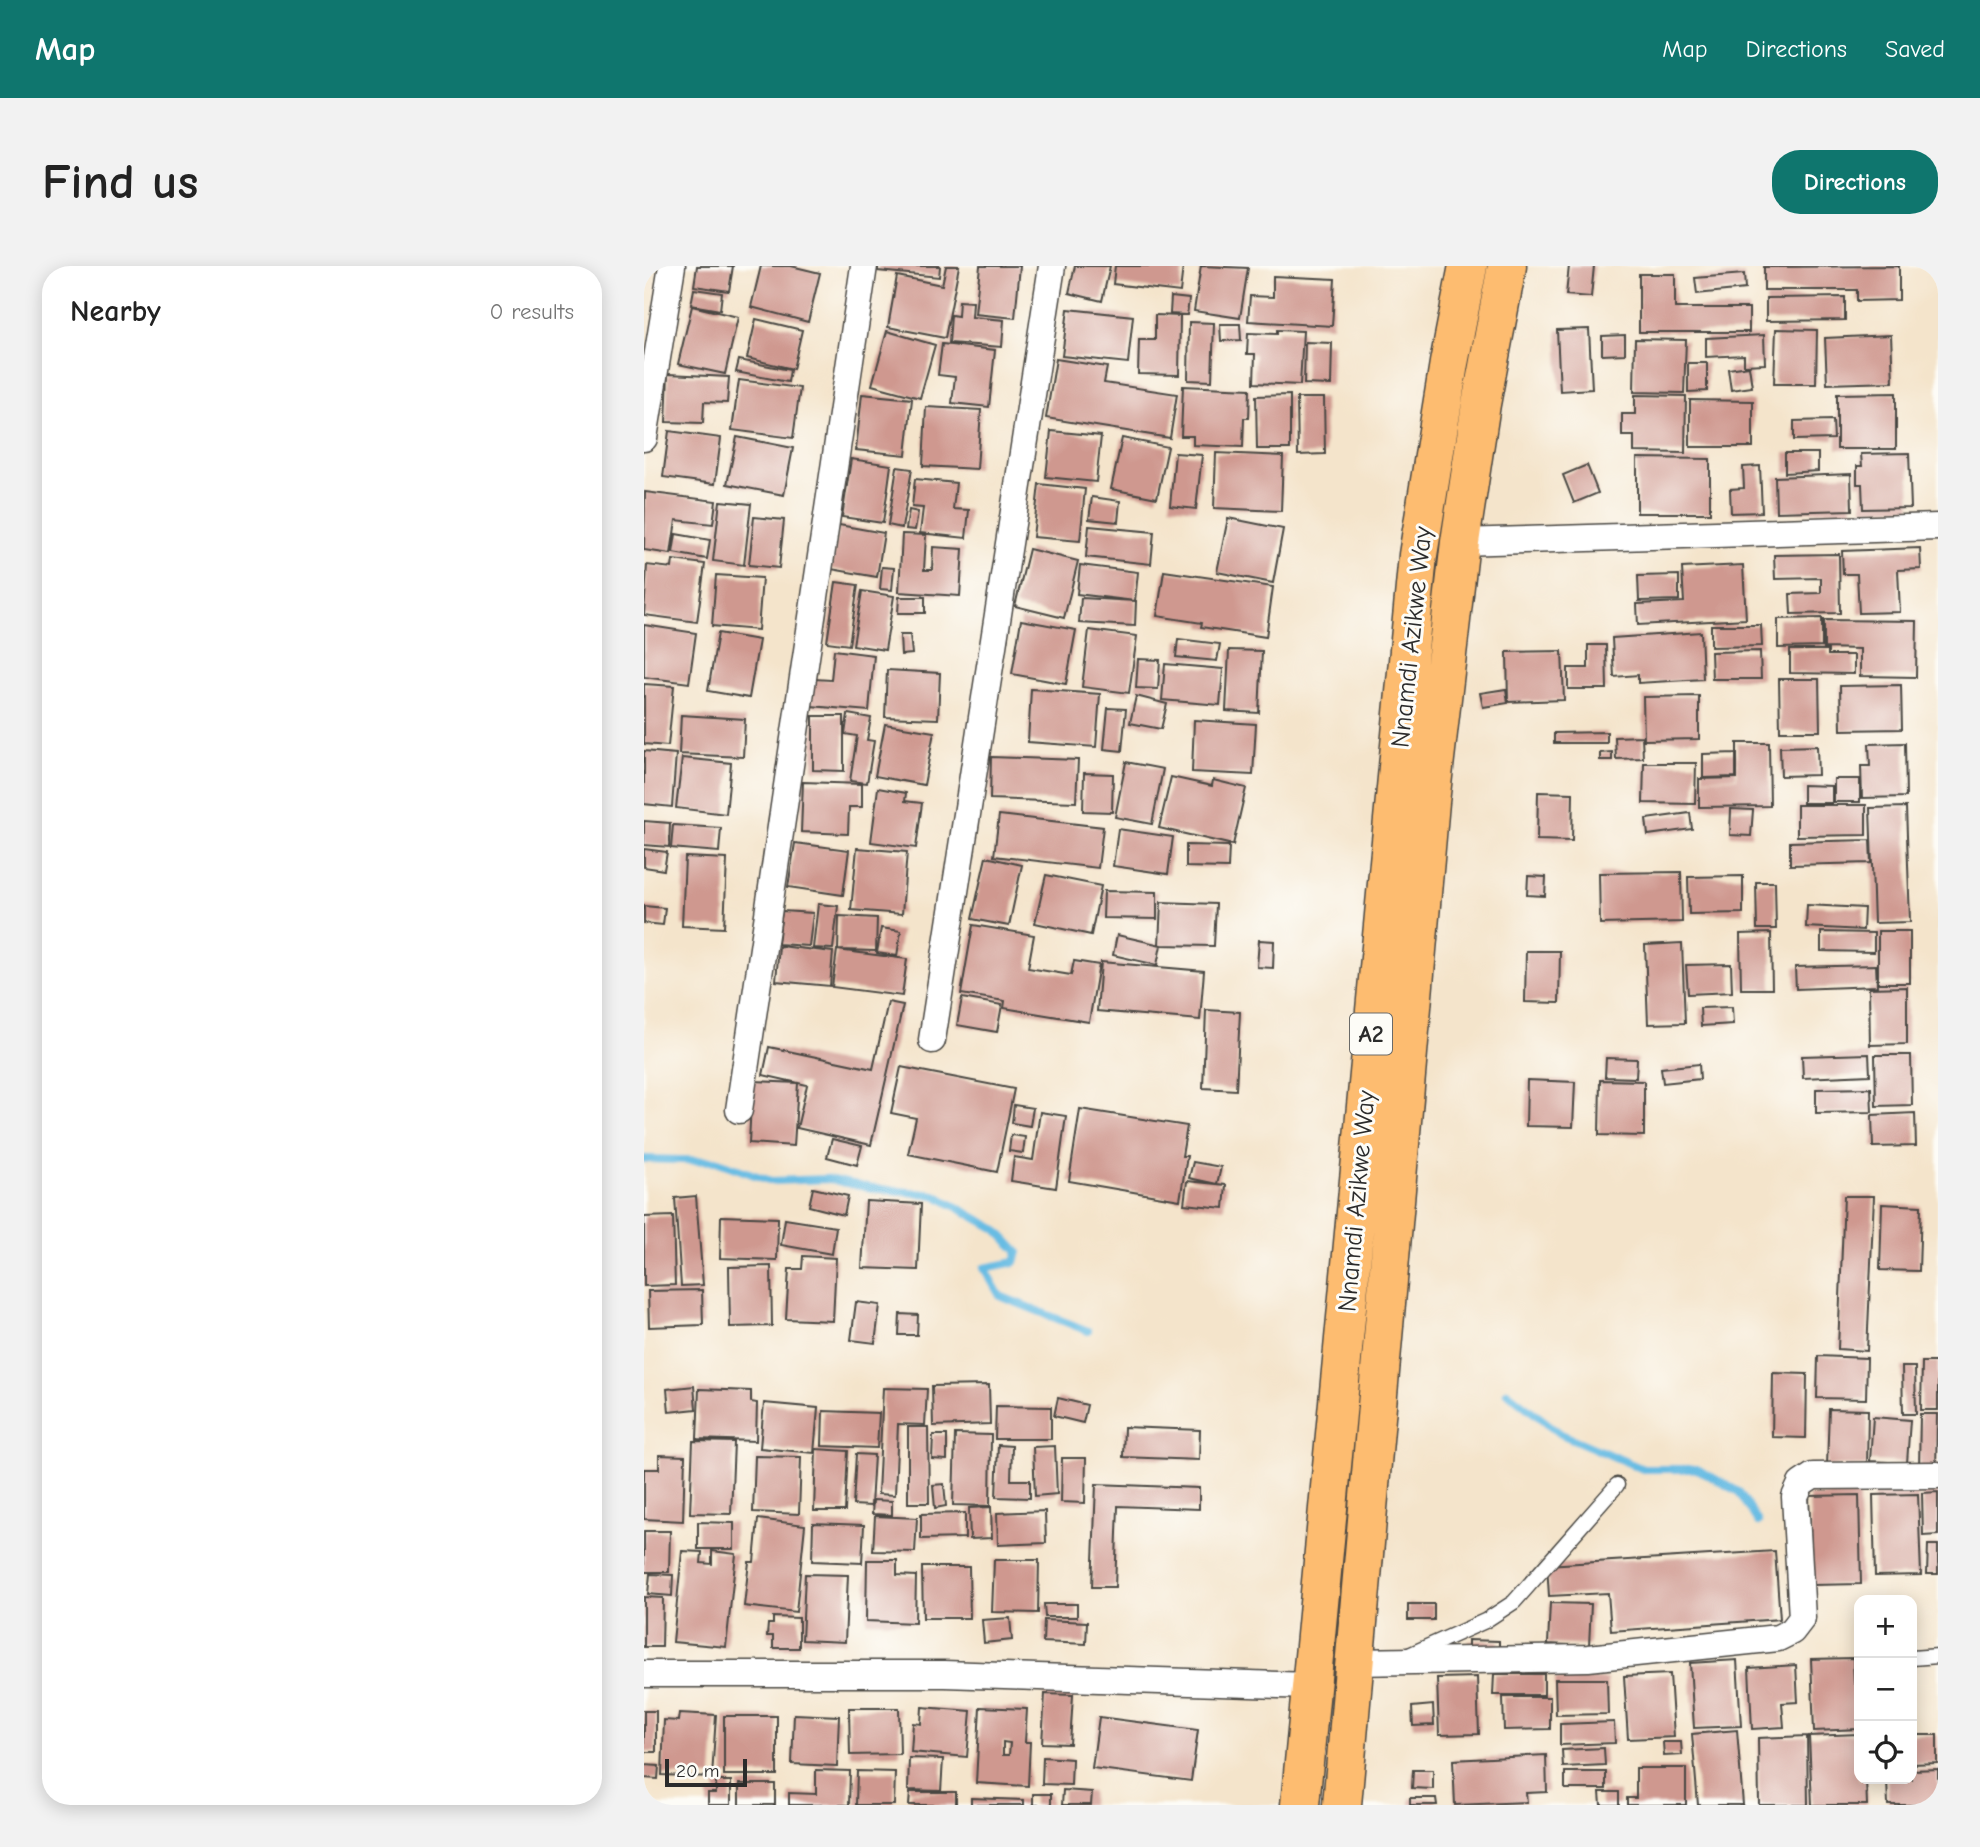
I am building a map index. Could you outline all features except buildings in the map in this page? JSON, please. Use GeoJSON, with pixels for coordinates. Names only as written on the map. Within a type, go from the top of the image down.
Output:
{"type":"FeatureCollection","features":[{"type":"Feature","properties":{"kind":"highway","name":"Nnamdi Azikwe Way"},"geometry":{"type":"LineString","coordinates":[[1300,1805],[1418,555],[1449,363],[1468,266]]}},
{"type":"Feature","properties":{"kind":"highway","name":"Nnamdi Azikwe Way"},"geometry":{"type":"LineString","coordinates":[[1342,1805],[1430,803],[1460,541],[1481,404],[1507,266]]}},
{"type":"Feature","properties":{"kind":"street"},"geometry":{"type":"LineString","coordinates":[[644,438],[672,266]]}},
{"type":"Feature","properties":{"kind":"street"},"geometry":{"type":"LineString","coordinates":[[739,1110],[864,266]]}},
{"type":"Feature","properties":{"kind":"street"},"geometry":{"type":"LineString","coordinates":[[932,1040],[1052,266]]}},
{"type":"Feature","properties":{"kind":"street"},"geometry":{"type":"LineString","coordinates":[[1460,541],[1938,527]]}},
{"type":"Feature","properties":{"kind":"street"},"geometry":{"type":"LineString","coordinates":[[1354,1662],[1588,1658],[1778,1638],[1792,1631],[1802,1618],[1795,1497],[1801,1484],[1813,1476],[1938,1475]]}},
{"type":"Feature","properties":{"kind":"street"},"geometry":{"type":"LineString","coordinates":[[644,1674],[944,1674],[1311,1686]]}},
{"type":"Feature","properties":{"kind":"lane"},"geometry":{"type":"LineString","coordinates":[[1392,1662],[1485,1621],[1514,1602],[1617,1485]]}},
{"type":"Feature","properties":{"kind":"lane"},"geometry":{"type":"LineString","coordinates":[[1917,1658],[1938,1656]]}},
{"type":"Feature","properties":{"kind":"waterway"},"geometry":{"type":"LineString","coordinates":[[644,1159],[716,1161],[771,1181],[827,1179],[872,1188],[935,1195],[996,1229],[1018,1252],[1015,1262],[984,1268],[1000,1296],[1088,1331]]}},
{"type":"Feature","properties":{"kind":"waterway"},"geometry":{"type":"LineString","coordinates":[[1507,1392],[1561,1434],[1643,1469],[1697,1469],[1739,1492],[1758,1522]]}}]}
